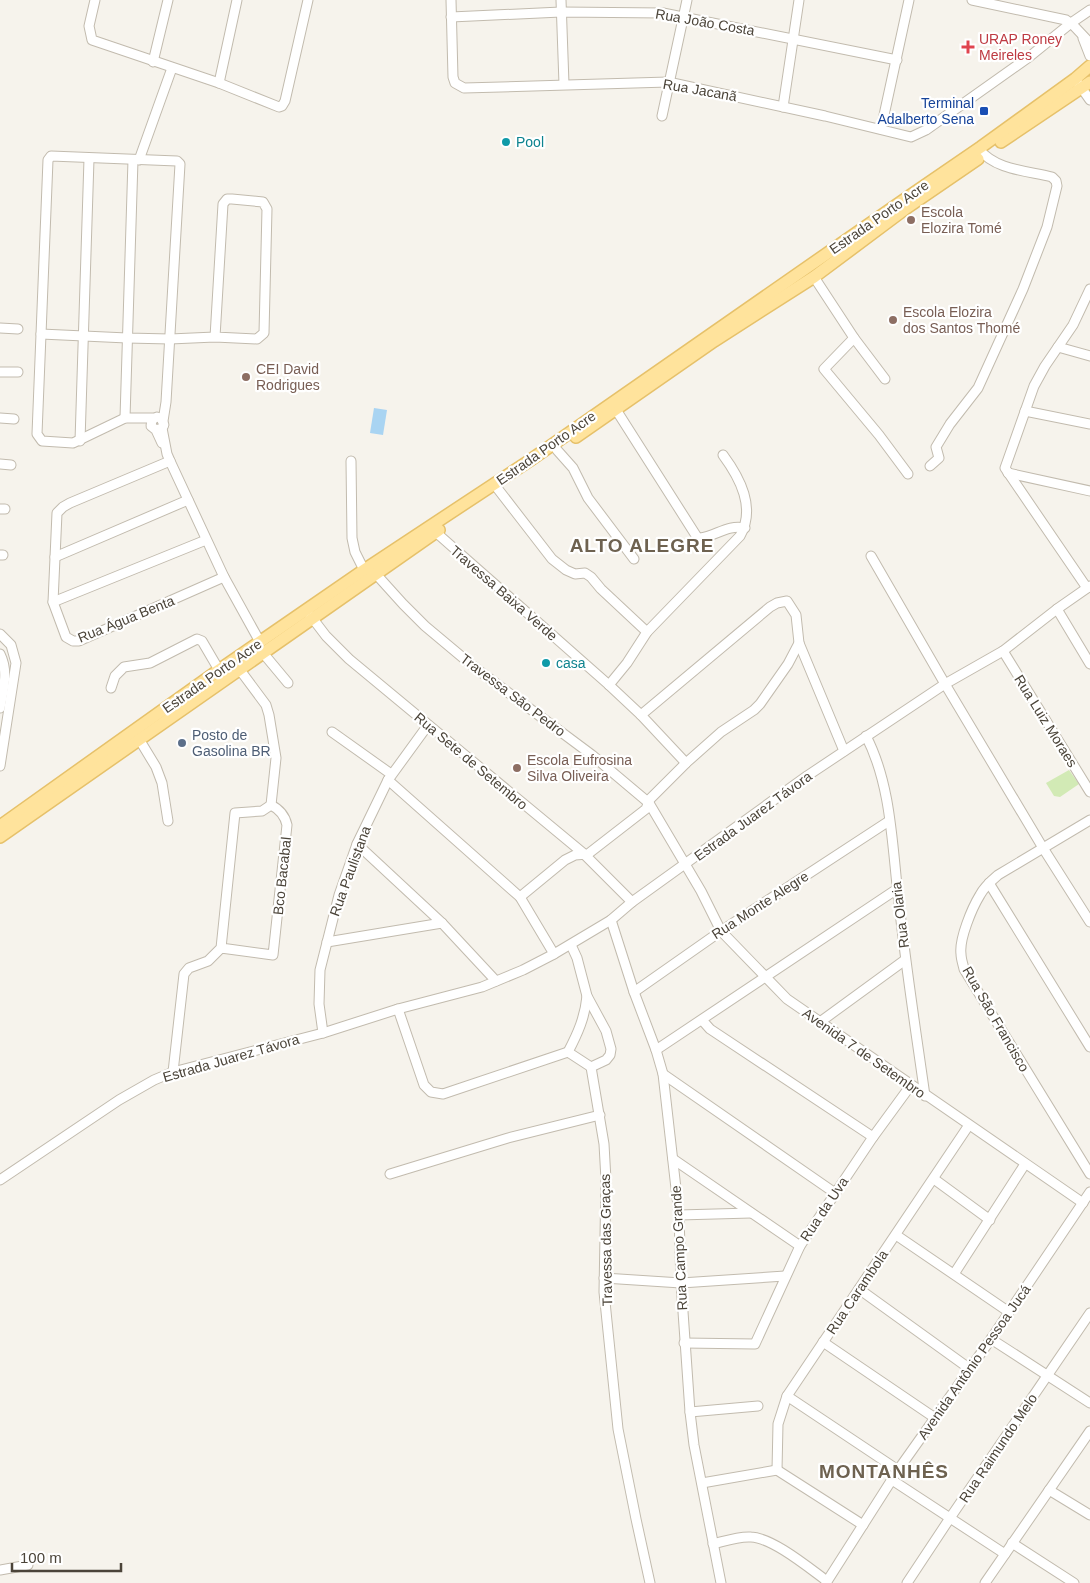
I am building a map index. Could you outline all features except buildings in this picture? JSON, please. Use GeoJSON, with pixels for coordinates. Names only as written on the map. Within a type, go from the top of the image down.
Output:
{"type":"FeatureCollection","features":[{"type":"Feature","properties":{"kind":"main road","name":"Estrada Porto Acre"},"geometry":{"type":"LineString","coordinates":[[0,837],[139,739],[236,665],[369,572],[496,487],[1082,83],[1090,66]]}},
{"type":"Feature","properties":{"kind":"main road","name":"Estrada Porto Acre"},"geometry":{"type":"LineString","coordinates":[[496,487],[558,450],[614,406],[814,277],[981,152]]}},
{"type":"Feature","properties":{"kind":"main road","name":"Estrada Porto Acre"},"geometry":{"type":"LineString","coordinates":[[0,826],[219,670],[236,665]]}},
{"type":"Feature","properties":{"kind":"street"},"geometry":{"type":"LineString","coordinates":[[95,0],[89,23],[92,40],[219,83],[277,106],[282,106],[285,101],[308,0]]}},
{"type":"Feature","properties":{"kind":"street"},"geometry":{"type":"LineString","coordinates":[[153,62],[168,0]]}},
{"type":"Feature","properties":{"kind":"street"},"geometry":{"type":"LineString","coordinates":[[219,83],[237,0]]}},
{"type":"Feature","properties":{"kind":"street"},"geometry":{"type":"LineString","coordinates":[[450,0],[451,17]]}},
{"type":"Feature","properties":{"kind":"street"},"geometry":{"type":"LineString","coordinates":[[561,0],[564,84]]}},
{"type":"Feature","properties":{"kind":"street"},"geometry":{"type":"LineString","coordinates":[[662,116],[687,0]]}},
{"type":"Feature","properties":{"kind":"street"},"geometry":{"type":"LineString","coordinates":[[783,107],[800,0]]}},
{"type":"Feature","properties":{"kind":"street"},"geometry":{"type":"LineString","coordinates":[[881,129],[909,0]]}},
{"type":"Feature","properties":{"kind":"street"},"geometry":{"type":"LineString","coordinates":[[972,0],[1066,20],[1090,43]]}},
{"type":"Feature","properties":{"kind":"street"},"geometry":{"type":"LineString","coordinates":[[1071,23],[1090,10]]}},
{"type":"Feature","properties":{"kind":"street","name":"Rua João Costa"},"geometry":{"type":"LineString","coordinates":[[451,17],[561,12],[663,13],[897,60]]}},
{"type":"Feature","properties":{"kind":"street","name":"Rua Jacanã"},"geometry":{"type":"LineString","coordinates":[[451,17],[453,77],[455,83],[464,88],[668,82],[911,137],[926,130],[1029,58],[1071,23]]}},
{"type":"Feature","properties":{"kind":"street"},"geometry":{"type":"LineString","coordinates":[[1082,35],[1090,56]]}},
{"type":"Feature","properties":{"kind":"street"},"geometry":{"type":"LineString","coordinates":[[125,418],[136,160],[152,127],[172,68]]}},
{"type":"Feature","properties":{"kind":"street"},"geometry":{"type":"LineString","coordinates":[[1082,83],[1090,100]]}},
{"type":"Feature","properties":{"kind":"street"},"geometry":{"type":"LineString","coordinates":[[930,466],[939,458],[936,446],[950,424],[978,388],[1023,290],[1047,227],[1057,186],[1056,181],[1052,177],[996,164],[981,152]]}},
{"type":"Feature","properties":{"kind":"street"},"geometry":{"type":"LineString","coordinates":[[51,156],[177,161],[180,164],[166,410],[157,423],[141,418],[125,418],[73,443],[42,441],[36,434],[48,160],[51,156]]}},
{"type":"Feature","properties":{"kind":"street"},"geometry":{"type":"LineString","coordinates":[[80,441],[89,158]]}},
{"type":"Feature","properties":{"kind":"street"},"geometry":{"type":"LineString","coordinates":[[41,334],[170,339],[215,337],[261,338],[264,333],[267,207],[263,202],[232,198],[227,199],[224,204],[215,337]]}},
{"type":"Feature","properties":{"kind":"street"},"geometry":{"type":"LineString","coordinates":[[814,277],[854,338],[885,379]]}},
{"type":"Feature","properties":{"kind":"street"},"geometry":{"type":"LineString","coordinates":[[1007,471],[1034,386],[1073,325],[1090,289]]}},
{"type":"Feature","properties":{"kind":"street"},"geometry":{"type":"LineString","coordinates":[[0,328],[18,330]]}},
{"type":"Feature","properties":{"kind":"street"},"geometry":{"type":"LineString","coordinates":[[854,338],[824,369],[879,435],[908,474]]}},
{"type":"Feature","properties":{"kind":"street"},"geometry":{"type":"LineString","coordinates":[[1058,347],[1090,356]]}},
{"type":"Feature","properties":{"kind":"street"},"geometry":{"type":"LineString","coordinates":[[0,372],[18,372]]}},
{"type":"Feature","properties":{"kind":"street"},"geometry":{"type":"LineString","coordinates":[[614,406],[697,537],[706,537],[732,527],[745,528]]}},
{"type":"Feature","properties":{"kind":"street"},"geometry":{"type":"LineString","coordinates":[[1025,411],[1090,424]]}},
{"type":"Feature","properties":{"kind":"street"},"geometry":{"type":"LineString","coordinates":[[0,418],[14,420]]}},
{"type":"Feature","properties":{"kind":"street"},"geometry":{"type":"LineString","coordinates":[[157,423],[168,457],[224,577],[262,648],[288,683]]}},
{"type":"Feature","properties":{"kind":"street"},"geometry":{"type":"LineString","coordinates":[[558,450],[573,468],[588,498],[634,559]]}},
{"type":"Feature","properties":{"kind":"street"},"geometry":{"type":"LineString","coordinates":[[609,685],[647,632],[740,536],[745,528],[746,510],[741,482],[722,455]]}},
{"type":"Feature","properties":{"kind":"street","name":"Rua Água Benta"},"geometry":{"type":"LineString","coordinates":[[168,457],[63,507],[57,513],[53,602],[66,637],[73,641],[79,641],[224,577]]}},
{"type":"Feature","properties":{"kind":"street","name":"Travessa São Pedro"},"geometry":{"type":"LineString","coordinates":[[351,461],[352,538],[355,552],[369,572],[408,610],[467,661],[592,755],[649,803],[684,865]]}},
{"type":"Feature","properties":{"kind":"street"},"geometry":{"type":"LineString","coordinates":[[0,464],[11,465]]}},
{"type":"Feature","properties":{"kind":"street"},"geometry":{"type":"LineString","coordinates":[[1007,471],[1090,491]]}},
{"type":"Feature","properties":{"kind":"street"},"geometry":{"type":"LineString","coordinates":[[1007,471],[1089,587]]}},
{"type":"Feature","properties":{"kind":"street"},"geometry":{"type":"LineString","coordinates":[[496,487],[552,558],[566,570],[576,574],[585,573],[591,577],[601,589],[647,632]]}},
{"type":"Feature","properties":{"kind":"street"},"geometry":{"type":"LineString","coordinates":[[55,557],[188,500]]}},
{"type":"Feature","properties":{"kind":"street","name":"Travessa Baixa Verde"},"geometry":{"type":"LineString","coordinates":[[432,530],[609,685],[641,715],[686,763]]}},
{"type":"Feature","properties":{"kind":"street"},"geometry":{"type":"LineString","coordinates":[[53,602],[206,540]]}},
{"type":"Feature","properties":{"kind":"street"},"geometry":{"type":"LineString","coordinates":[[871,556],[1043,848],[1090,922]]}},
{"type":"Feature","properties":{"kind":"street","name":"Estrada Juarez Távora"},"geometry":{"type":"LineString","coordinates":[[0,1180],[119,1100],[154,1080],[173,1072],[323,1033],[398,1009],[482,987],[554,954],[610,920],[632,902],[866,736],[945,684],[1003,651],[1056,609],[1089,587]]}},
{"type":"Feature","properties":{"kind":"street"},"geometry":{"type":"LineString","coordinates":[[641,715],[777,603],[787,600],[796,615],[799,642],[844,751]]}},
{"type":"Feature","properties":{"kind":"street"},"geometry":{"type":"LineString","coordinates":[[1056,609],[1090,664]]}},
{"type":"Feature","properties":{"kind":"street","name":"Rua Sete de Setembro"},"geometry":{"type":"LineString","coordinates":[[309,614],[326,636],[349,659],[583,853],[632,902]]}},
{"type":"Feature","properties":{"kind":"street"},"geometry":{"type":"LineString","coordinates":[[0,634],[11,645],[16,663],[16,673],[0,766]]}},
{"type":"Feature","properties":{"kind":"street"},"geometry":{"type":"LineString","coordinates":[[112,688],[115,676],[124,667],[150,663],[198,639],[202,641],[219,670]]}},
{"type":"Feature","properties":{"kind":"street"},"geometry":{"type":"LineString","coordinates":[[520,897],[565,860],[583,853],[592,852],[646,810],[650,799],[686,763],[721,732],[754,710],[788,664],[799,642]]}},
{"type":"Feature","properties":{"kind":"street"},"geometry":{"type":"LineString","coordinates":[[0,708],[6,674],[5,665],[0,654],[11,645]]}},
{"type":"Feature","properties":{"kind":"street","name":"Rua Luiz Moraes"},"geometry":{"type":"LineString","coordinates":[[1003,651],[1090,792]]}},
{"type":"Feature","properties":{"kind":"street"},"geometry":{"type":"LineString","coordinates":[[173,1072],[184,974],[190,968],[208,961],[221,948],[235,813],[262,811],[271,805],[276,758],[269,715],[266,705],[236,665]]}},
{"type":"Feature","properties":{"kind":"street","name":"Rua Paulistana"},"geometry":{"type":"LineString","coordinates":[[323,1033],[319,1004],[319,986],[323,955],[339,895],[357,844],[390,777],[428,725]]}},
{"type":"Feature","properties":{"kind":"street"},"geometry":{"type":"LineString","coordinates":[[332,732],[390,777],[520,897],[554,954]]}},
{"type":"Feature","properties":{"kind":"street","name":"Rua Olaria"},"geometry":{"type":"LineString","coordinates":[[866,736],[878,760],[882,778],[889,821],[905,960],[926,1096]]}},
{"type":"Feature","properties":{"kind":"street"},"geometry":{"type":"LineString","coordinates":[[139,739],[156,767],[162,784],[168,821]]}},
{"type":"Feature","properties":{"kind":"street","name":"Bco Bacabal"},"geometry":{"type":"LineString","coordinates":[[221,948],[273,955],[287,825],[282,814],[271,805]]}},
{"type":"Feature","properties":{"kind":"street","name":"Rua São Francisco"},"geometry":{"type":"LineString","coordinates":[[1090,820],[998,875],[989,883],[980,895],[964,934],[961,953],[964,969],[1090,1174]]}},
{"type":"Feature","properties":{"kind":"street","name":"Rua Monte Alegre"},"geometry":{"type":"LineString","coordinates":[[634,992],[721,930],[889,821]]}},
{"type":"Feature","properties":{"kind":"street"},"geometry":{"type":"LineString","coordinates":[[357,844],[442,923],[496,981]]}},
{"type":"Feature","properties":{"kind":"street","name":"Avenida 7 de Setembro"},"geometry":{"type":"LineString","coordinates":[[684,865],[701,891],[721,930],[788,999],[1083,1203]]}},
{"type":"Feature","properties":{"kind":"street"},"geometry":{"type":"LineString","coordinates":[[989,883],[1090,1047]]}},
{"type":"Feature","properties":{"kind":"street"},"geometry":{"type":"LineString","coordinates":[[656,1050],[897,889]]}},
{"type":"Feature","properties":{"kind":"street","name":"Rua Campo Grande"},"geometry":{"type":"LineString","coordinates":[[610,920],[656,1050],[662,1074],[679,1215],[684,1343],[690,1412],[694,1445],[721,1583]]}},
{"type":"Feature","properties":{"kind":"street"},"geometry":{"type":"LineString","coordinates":[[327,942],[442,923]]}},
{"type":"Feature","properties":{"kind":"street"},"geometry":{"type":"LineString","coordinates":[[568,1052],[591,1067],[606,1060],[610,1055],[611,1049],[606,1031],[587,996],[577,958],[570,945]]}},
{"type":"Feature","properties":{"kind":"street"},"geometry":{"type":"LineString","coordinates":[[820,1022],[905,960]]}},
{"type":"Feature","properties":{"kind":"street"},"geometry":{"type":"LineString","coordinates":[[398,1009],[424,1085],[428,1090],[443,1094],[568,1052],[580,1030],[587,996]]}},
{"type":"Feature","properties":{"kind":"street"},"geometry":{"type":"LineString","coordinates":[[702,1020],[710,1029],[873,1137]]}},
{"type":"Feature","properties":{"kind":"street","name":"Travessa das Graças"},"geometry":{"type":"LineString","coordinates":[[591,1067],[604,1144],[606,1180],[604,1292],[618,1429],[650,1583]]}},
{"type":"Feature","properties":{"kind":"street"},"geometry":{"type":"LineString","coordinates":[[662,1074],[688,1090],[835,1193]]}},
{"type":"Feature","properties":{"kind":"street","name":"Rua da Uva"},"geometry":{"type":"LineString","coordinates":[[684,1343],[755,1344],[800,1246],[873,1137],[911,1085]]}},
{"type":"Feature","properties":{"kind":"street"},"geometry":{"type":"LineString","coordinates":[[390,1174],[508,1138],[600,1115]]}},
{"type":"Feature","properties":{"kind":"street","name":"Rua Carambola"},"geometry":{"type":"LineString","coordinates":[[778,1470],[778,1424],[787,1396],[969,1125]]}},
{"type":"Feature","properties":{"kind":"street"},"geometry":{"type":"LineString","coordinates":[[673,1158],[800,1246]]}},
{"type":"Feature","properties":{"kind":"street"},"geometry":{"type":"LineString","coordinates":[[954,1274],[1025,1164]]}},
{"type":"Feature","properties":{"kind":"street"},"geometry":{"type":"LineString","coordinates":[[934,1179],[990,1220]]}},
{"type":"Feature","properties":{"kind":"street","name":"Avenida Antônio Pessoa Jucá"},"geometry":{"type":"LineString","coordinates":[[827,1582],[898,1470],[991,1340],[1090,1192]]}},
{"type":"Feature","properties":{"kind":"street"},"geometry":{"type":"LineString","coordinates":[[679,1215],[752,1213]]}},
{"type":"Feature","properties":{"kind":"street"},"geometry":{"type":"LineString","coordinates":[[896,1235],[1009,1312]]}},
{"type":"Feature","properties":{"kind":"street"},"geometry":{"type":"LineString","coordinates":[[604,1278],[681,1283],[785,1276]]}},
{"type":"Feature","properties":{"kind":"street"},"geometry":{"type":"LineString","coordinates":[[859,1289],[970,1368]]}},
{"type":"Feature","properties":{"kind":"street","name":"Rua Raimundo Melo"},"geometry":{"type":"LineString","coordinates":[[907,1583],[1090,1314]]}},
{"type":"Feature","properties":{"kind":"street"},"geometry":{"type":"LineString","coordinates":[[991,1340],[1090,1403]]}},
{"type":"Feature","properties":{"kind":"street"},"geometry":{"type":"LineString","coordinates":[[822,1342],[935,1418]]}},
{"type":"Feature","properties":{"kind":"street"},"geometry":{"type":"LineString","coordinates":[[787,1396],[898,1470]]}},
{"type":"Feature","properties":{"kind":"street"},"geometry":{"type":"LineString","coordinates":[[690,1412],[758,1406]]}},
{"type":"Feature","properties":{"kind":"street"},"geometry":{"type":"LineString","coordinates":[[985,1583],[1089,1434]]}},
{"type":"Feature","properties":{"kind":"street"},"geometry":{"type":"LineString","coordinates":[[702,1483],[778,1470],[863,1525]]}},
{"type":"Feature","properties":{"kind":"street"},"geometry":{"type":"LineString","coordinates":[[892,1480],[1005,1554]]}},
{"type":"Feature","properties":{"kind":"street"},"geometry":{"type":"LineString","coordinates":[[1049,1490],[1090,1515]]}},
{"type":"Feature","properties":{"kind":"street"},"geometry":{"type":"LineString","coordinates":[[713,1544],[749,1536],[761,1539],[783,1551],[827,1582]]}},
{"type":"Feature","properties":{"kind":"street"},"geometry":{"type":"LineString","coordinates":[[1012,1543],[1074,1583]]}},
{"type":"Feature","properties":{"kind":"street"},"geometry":{"type":"LineString","coordinates":[[0,1570],[28,1566]]}},
{"type":"Feature","properties":{"kind":"green space"},"geometry":{"type":"Polygon","coordinates":[[[1069,770],[1079,784],[1060,797],[1054,796],[1046,783],[1069,770]]]}},
{"type":"Feature","properties":{"kind":"water"},"geometry":{"type":"Polygon","coordinates":[[[374,408],[387,410],[383,435],[370,433],[374,408]]]}},
{"type":"Feature","properties":{"kind":"place","name":"URAP Roney Meireles"},"geometry":{"type":"Point","coordinates":[968,47]}},
{"type":"Feature","properties":{"kind":"place","name":"Terminal Adalberto Sena"},"geometry":{"type":"Point","coordinates":[984,111]}},
{"type":"Feature","properties":{"kind":"place","name":"Pool"},"geometry":{"type":"Point","coordinates":[506,142]}},
{"type":"Feature","properties":{"kind":"place","name":"Escola Elozira Tomé"},"geometry":{"type":"Point","coordinates":[911,220]}},
{"type":"Feature","properties":{"kind":"place","name":"Escola Elozira dos Santos Thomé"},"geometry":{"type":"Point","coordinates":[893,320]}},
{"type":"Feature","properties":{"kind":"place","name":"CEI David Rodrigues"},"geometry":{"type":"Point","coordinates":[246,377]}},
{"type":"Feature","properties":{"kind":"place","name":"casa"},"geometry":{"type":"Point","coordinates":[546,663]}},
{"type":"Feature","properties":{"kind":"place","name":"Posto de Gasolina BR"},"geometry":{"type":"Point","coordinates":[182,743]}},
{"type":"Feature","properties":{"kind":"place","name":"Escola Eufrosina Silva Oliveira"},"geometry":{"type":"Point","coordinates":[517,768]}},
{"type":"Feature","properties":{"kind":"district","name":"ALTO ALEGRE"},"geometry":{"type":"Point","coordinates":[642,545]}},
{"type":"Feature","properties":{"kind":"district","name":"MONTANHÊS"},"geometry":{"type":"Point","coordinates":[884,1471]}}]}
